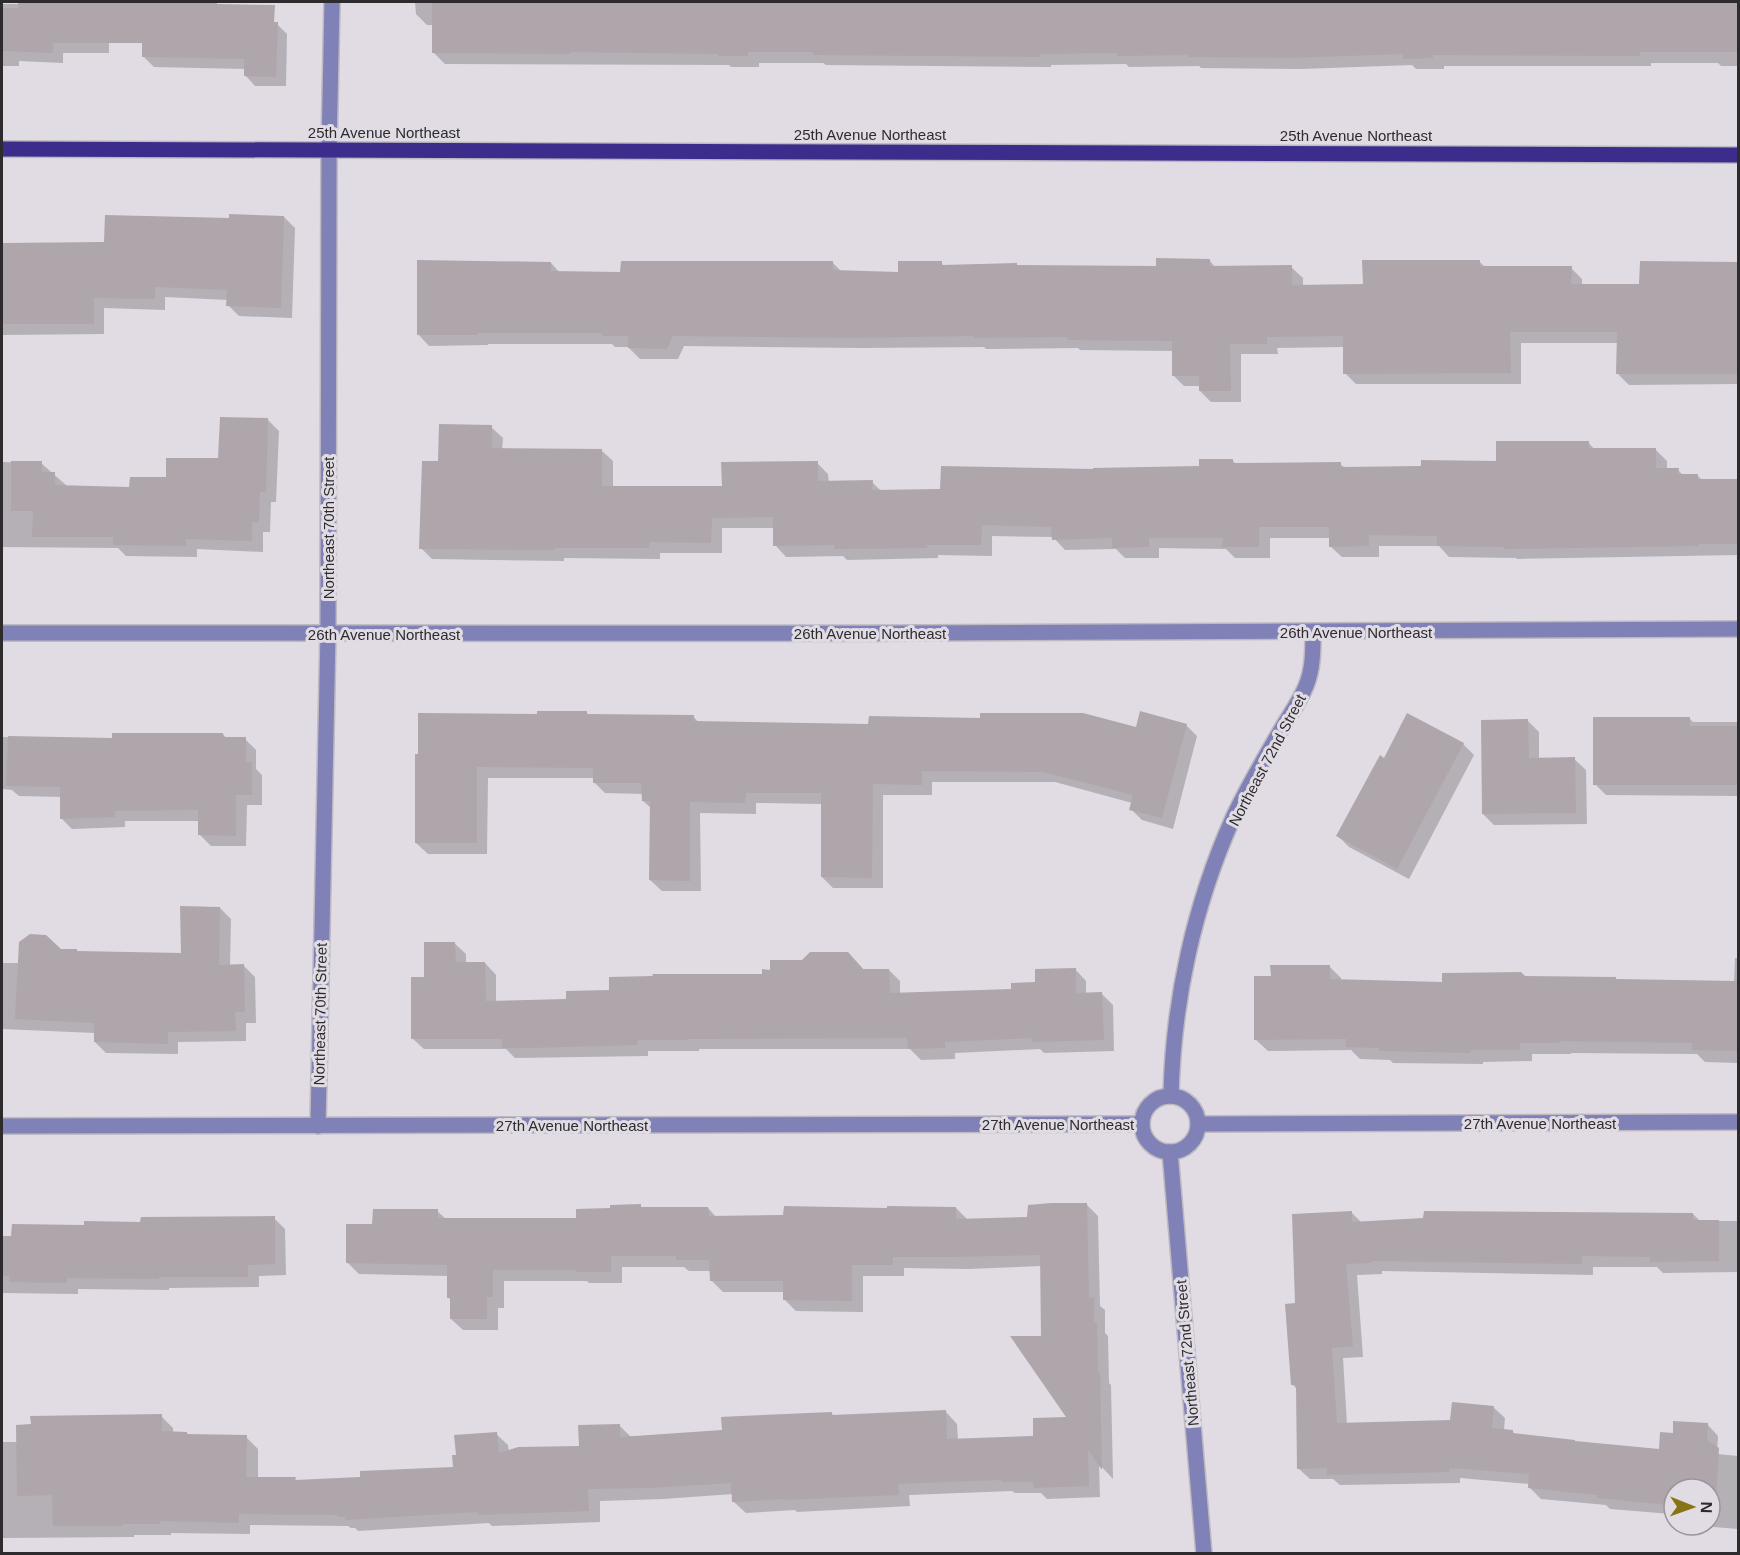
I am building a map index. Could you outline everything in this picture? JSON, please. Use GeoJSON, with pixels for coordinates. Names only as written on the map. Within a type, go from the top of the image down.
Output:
{"type":"FeatureCollection","features":[{"type":"Feature","properties":{"kind":"main road","name":"25th Avenue Northeast"},"geometry":{"type":"LineString","coordinates":[[2,149],[1738,154]]}},
{"type":"Feature","properties":{"kind":"street","name":"Northeast 70th Street"},"geometry":{"type":"LineString","coordinates":[[318,1126],[328,633],[329,150],[332,2]]}},
{"type":"Feature","properties":{"kind":"street","name":"26th Avenue Northeast"},"geometry":{"type":"LineString","coordinates":[[2,633],[1313,633],[1738,629]]}},
{"type":"Feature","properties":{"kind":"street","name":"Northeast 72nd Street"},"geometry":{"type":"LineString","coordinates":[[1171,1096],[1174,1035],[1197,916],[1214,865],[1234,818],[1258,768],[1306,688],[1312,666],[1313,633]]}},
{"type":"Feature","properties":{"kind":"street"},"geometry":{"type":"LineString","coordinates":[[1171,1096],[1185,1101],[1191,1107],[1198,1124],[1196,1134],[1184,1149],[1165,1152],[1156,1149],[1144,1136],[1142,1118],[1151,1103],[1171,1096]]}},
{"type":"Feature","properties":{"kind":"street","name":"27th Avenue Northeast"},"geometry":{"type":"LineString","coordinates":[[1198,1124],[1738,1122]]}},
{"type":"Feature","properties":{"kind":"street","name":"27th Avenue Northeast"},"geometry":{"type":"LineString","coordinates":[[2,1126],[1142,1124]]}},
{"type":"Feature","properties":{"kind":"street","name":"Northeast 72nd Street"},"geometry":{"type":"LineString","coordinates":[[1170,1152],[1204,1554]]}},
{"type":"Feature","properties":{"kind":"building"},"geometry":{"type":"Polygon","coordinates":[[[18,2],[217,2],[217,4],[275,5],[274,22],[278,22],[276,77],[244,76],[244,59],[142,57],[142,43],[53,43],[53,53],[2,51],[2,8],[18,8],[18,2]]]}},
{"type":"Feature","properties":{"kind":"building"},"geometry":{"type":"Polygon","coordinates":[[[432,2],[1738,2],[1738,52],[1640,52],[1640,56],[1433,55],[1433,58],[1403,59],[1403,54],[1290,58],[1188,57],[1188,55],[1117,56],[1117,53],[1040,54],[1041,57],[813,55],[813,52],[748,52],[748,56],[570,52],[570,54],[432,53],[432,2]]]}},
{"type":"Feature","properties":{"kind":"building"},"geometry":{"type":"Polygon","coordinates":[[[229,214],[284,216],[281,308],[226,306],[227,290],[155,287],[155,299],[94,298],[94,324],[2,324],[2,243],[104,242],[105,215],[229,218],[229,214]]]}},
{"type":"Feature","properties":{"kind":"building"},"geometry":{"type":"Polygon","coordinates":[[[1156,258],[1210,259],[1210,266],[1292,265],[1292,285],[1363,284],[1362,260],[1480,260],[1480,266],[1572,266],[1571,284],[1639,284],[1640,261],[1738,262],[1738,374],[1616,374],[1617,332],[1510,332],[1511,373],[1343,374],[1343,336],[1267,337],[1267,344],[1230,344],[1231,391],[1199,391],[1199,376],[1172,376],[1172,341],[1067,340],[1067,337],[974,338],[973,336],[850,338],[673,336],[667,349],[628,348],[628,336],[602,336],[602,333],[417,335],[417,260],[551,262],[551,271],[620,272],[621,261],[833,261],[833,270],[898,272],[898,261],[942,261],[942,265],[1017,263],[1017,265],[1156,266],[1156,258]]]}},
{"type":"Feature","properties":{"kind":"building"},"geometry":{"type":"Polygon","coordinates":[[[220,417],[268,418],[266,492],[260,492],[259,522],[252,522],[252,541],[186,539],[186,546],[113,545],[113,537],[32,537],[33,511],[11,511],[11,461],[42,461],[42,472],[55,472],[55,485],[129,487],[130,477],[166,477],[166,458],[218,458],[220,417]]]}},
{"type":"Feature","properties":{"kind":"building"},"geometry":{"type":"Polygon","coordinates":[[[439,424],[492,425],[492,448],[602,449],[602,486],[722,486],[721,462],[818,461],[818,481],[873,480],[872,490],[940,489],[941,466],[1093,469],[1199,466],[1199,459],[1233,459],[1233,463],[1341,462],[1341,467],[1421,466],[1421,460],[1496,461],[1496,441],[1589,441],[1589,448],[1656,448],[1656,468],[1679,468],[1678,474],[1698,474],[1698,479],[1738,479],[1738,544],[1504,549],[1504,547],[1437,546],[1437,536],[1369,535],[1369,546],[1329,547],[1329,527],[1259,527],[1259,547],[1222,547],[1223,538],[1149,538],[1149,547],[1112,548],[1112,538],[1052,540],[1051,527],[982,525],[981,545],[834,549],[834,545],[773,546],[773,517],[712,518],[711,543],[650,542],[649,548],[554,548],[554,550],[419,549],[422,461],[438,461],[439,424]]]}},
{"type":"Feature","properties":{"kind":"building"},"geometry":{"type":"Polygon","coordinates":[[[537,711],[694,715],[694,721],[868,724],[869,716],[980,718],[980,713],[1083,713],[1136,727],[1140,711],[1187,724],[1162,818],[1129,810],[1133,795],[1043,772],[922,771],[922,785],[873,784],[872,878],[821,877],[821,793],[746,793],[745,803],[690,802],[690,881],[649,880],[650,801],[642,801],[641,783],[593,783],[593,768],[477,767],[477,843],[415,843],[415,754],[418,754],[418,713],[537,714],[537,711]]]}},
{"type":"Feature","properties":{"kind":"building"},"geometry":{"type":"Polygon","coordinates":[[[1407,713],[1464,743],[1397,869],[1336,836],[1380,755],[1384,758],[1407,713]]]}},
{"type":"Feature","properties":{"kind":"building"},"geometry":{"type":"Polygon","coordinates":[[[1593,717],[1690,717],[1690,726],[1738,726],[1738,785],[1593,785],[1593,717]]]}},
{"type":"Feature","properties":{"kind":"building"},"geometry":{"type":"Polygon","coordinates":[[[1528,719],[1529,758],[1575,757],[1576,813],[1482,814],[1481,720],[1528,719]]]}},
{"type":"Feature","properties":{"kind":"building"},"geometry":{"type":"Polygon","coordinates":[[[112,733],[223,733],[223,737],[246,737],[246,762],[252,762],[252,795],[236,795],[236,836],[198,835],[198,810],[115,811],[115,817],[60,819],[60,787],[6,786],[8,736],[112,738],[112,733]]]}},
{"type":"Feature","properties":{"kind":"building"},"geometry":{"type":"Polygon","coordinates":[[[180,906],[220,907],[219,965],[244,964],[245,1012],[235,1012],[236,1031],[168,1032],[168,1044],[94,1042],[94,1023],[15,1019],[19,942],[30,934],[46,935],[61,949],[181,953],[180,906]]]}},
{"type":"Feature","properties":{"kind":"building"},"geometry":{"type":"Polygon","coordinates":[[[424,942],[455,942],[456,962],[485,962],[486,1001],[566,999],[566,991],[609,990],[609,977],[653,976],[652,974],[762,974],[762,969],[770,970],[770,960],[802,960],[810,952],[848,952],[863,969],[889,969],[890,993],[1011,989],[1011,983],[1035,982],[1035,969],[1076,968],[1076,993],[1102,992],[1104,1040],[1032,1042],[1032,1038],[945,1042],[945,1048],[908,1049],[907,1038],[638,1040],[637,1045],[530,1048],[502,1048],[502,1039],[411,1039],[411,977],[424,977],[424,942]]]}},
{"type":"Feature","properties":{"kind":"building"},"geometry":{"type":"Polygon","coordinates":[[[1270,965],[1330,965],[1330,979],[1442,982],[1442,973],[1521,972],[1525,976],[1738,981],[1738,1051],[1692,1050],[1692,1043],[1560,1041],[1559,1043],[1520,1043],[1520,1050],[1471,1050],[1471,1053],[1379,1051],[1379,1048],[1346,1047],[1346,1039],[1254,1040],[1254,976],[1271,976],[1270,965]]]}},
{"type":"Feature","properties":{"kind":"building"},"geometry":{"type":"Polygon","coordinates":[[[1087,1203],[1089,1298],[1094,1297],[1098,1373],[1100,1372],[1102,1470],[1088,1450],[1089,1486],[1034,1488],[1033,1482],[1001,1482],[1001,1480],[898,1484],[899,1495],[732,1502],[731,1483],[588,1489],[589,1511],[478,1515],[478,1512],[345,1520],[345,1517],[337,1517],[337,1515],[239,1514],[239,1523],[160,1521],[160,1524],[123,1524],[123,1526],[53,1526],[52,1495],[17,1496],[16,1425],[31,1424],[30,1416],[162,1414],[162,1431],[187,1432],[187,1434],[247,1435],[246,1477],[296,1477],[295,1480],[360,1477],[360,1471],[453,1467],[452,1455],[456,1455],[454,1435],[497,1432],[499,1453],[518,1447],[579,1446],[578,1425],[620,1424],[620,1437],[722,1430],[721,1417],[946,1410],[947,1439],[1033,1436],[1033,1418],[1066,1417],[1010,1336],[1041,1336],[1040,1255],[893,1257],[893,1265],[852,1265],[852,1301],[783,1300],[783,1281],[710,1281],[709,1260],[676,1260],[676,1256],[611,1256],[611,1272],[493,1270],[493,1297],[487,1297],[487,1319],[450,1319],[450,1298],[447,1298],[447,1265],[346,1263],[346,1224],[372,1224],[373,1209],[438,1209],[438,1218],[576,1218],[576,1209],[641,1204],[641,1207],[708,1207],[709,1216],[783,1215],[784,1206],[956,1207],[956,1219],[1027,1217],[1028,1205],[1087,1203]]]}},
{"type":"Feature","properties":{"kind":"building"},"geometry":{"type":"Polygon","coordinates":[[[1352,1211],[1352,1222],[1423,1218],[1424,1211],[1693,1213],[1693,1220],[1719,1220],[1719,1261],[1650,1262],[1650,1257],[1582,1256],[1582,1264],[1371,1261],[1372,1263],[1346,1264],[1353,1346],[1332,1348],[1337,1423],[1450,1420],[1452,1402],[1494,1406],[1492,1428],[1513,1430],[1513,1433],[1659,1449],[1660,1432],[1673,1433],[1673,1421],[1708,1423],[1707,1440],[1719,1448],[1717,1477],[1662,1477],[1662,1504],[1528,1488],[1529,1474],[1450,1468],[1449,1472],[1327,1475],[1327,1468],[1297,1469],[1296,1385],[1291,1385],[1285,1304],[1295,1303],[1292,1214],[1352,1211]]]}},
{"type":"Feature","properties":{"kind":"building"},"geometry":{"type":"Polygon","coordinates":[[[275,1216],[275,1264],[248,1265],[248,1277],[67,1278],[67,1283],[9,1282],[10,1276],[2,1276],[2,1236],[11,1236],[12,1224],[84,1225],[84,1221],[140,1222],[141,1217],[275,1216]]]}}]}
